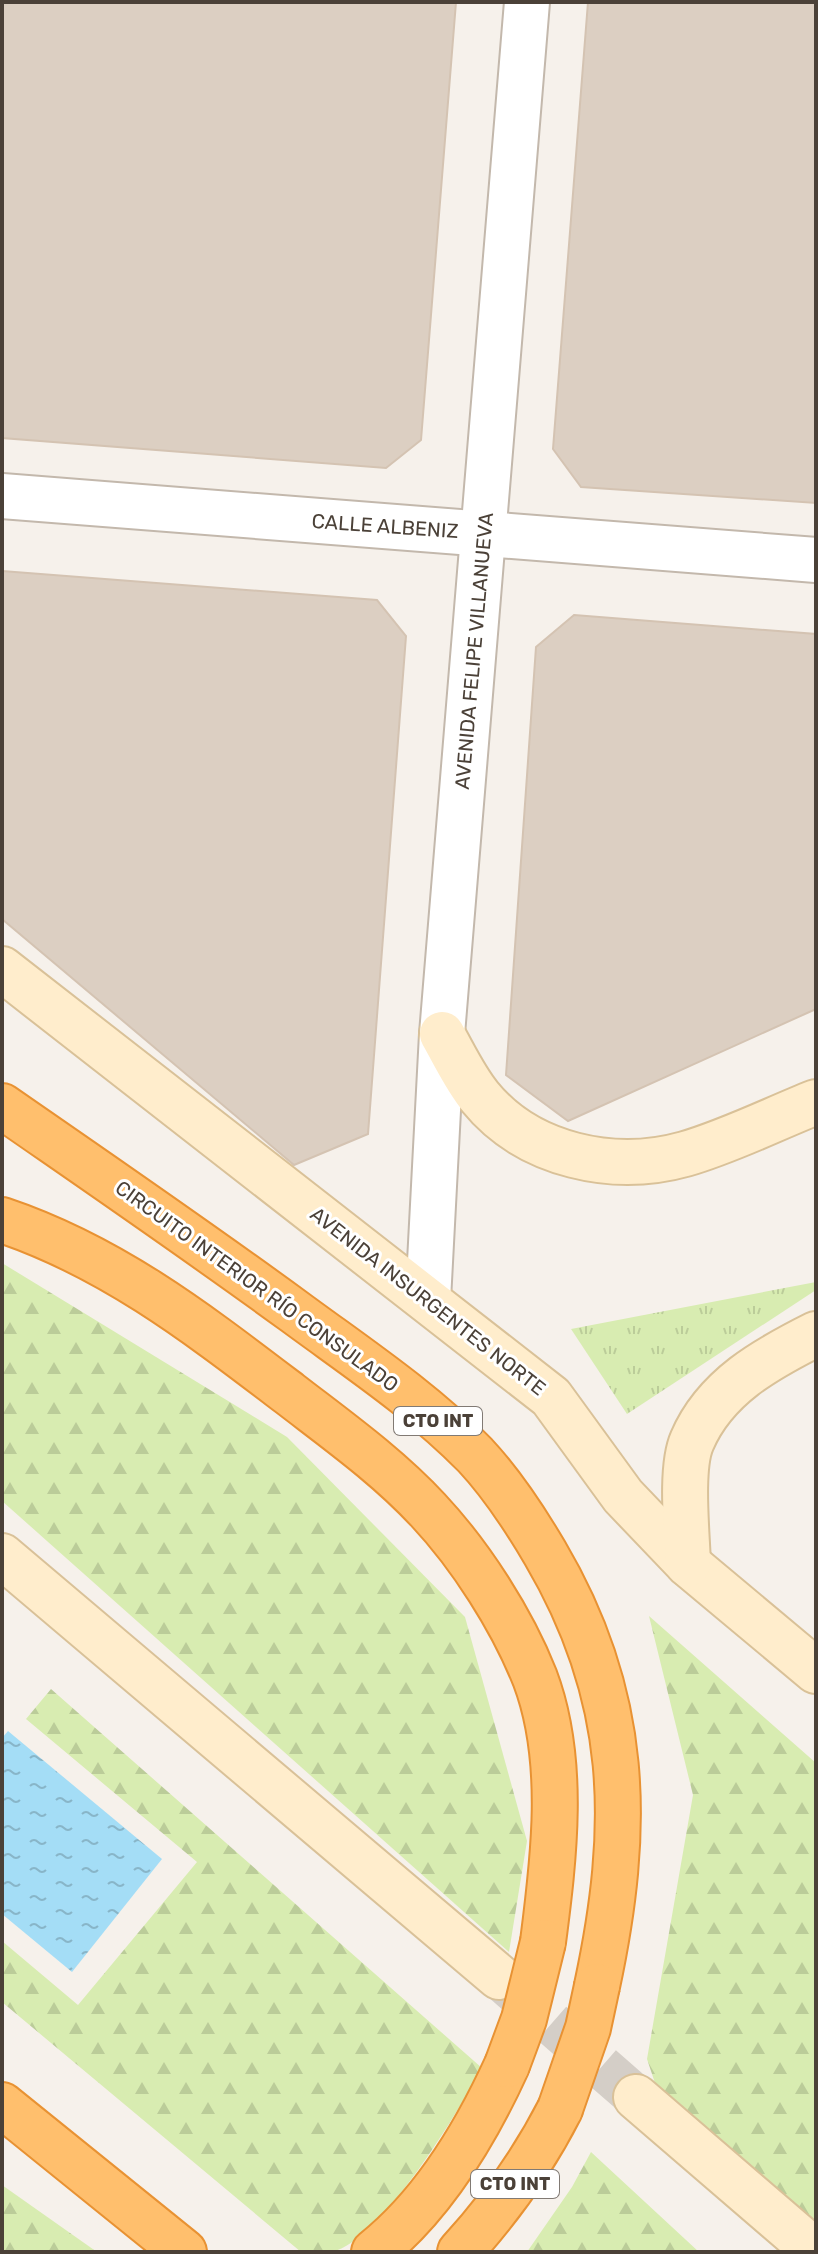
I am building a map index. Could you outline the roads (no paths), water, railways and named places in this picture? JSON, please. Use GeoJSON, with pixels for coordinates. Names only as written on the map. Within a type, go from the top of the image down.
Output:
{"type":"FeatureCollection","features":[{"type":"Feature","properties":{"kind":"highway","name":"CIRCUITO INTERIOR RÍO CONSULADO"},"geometry":{"type":"LineString","coordinates":[[2,1106],[241,1273],[412,1398],[476,1456],[525,1520],[562,1582],[592,1649],[614,1730],[619,1805],[618,1857],[597,1986],[560,2109],[534,2159],[486,2224],[460,2252]]}},
{"type":"Feature","properties":{"kind":"highway"},"geometry":{"type":"LineString","coordinates":[[2,1220],[107,1264],[267,1376],[367,1453],[429,1511],[471,1566],[506,1620],[535,1680],[549,1737],[554,1811],[543,1942],[524,2019],[482,2120],[444,2175],[389,2241],[374,2252]]}},
{"type":"Feature","properties":{"kind":"highway"},"geometry":{"type":"LineString","coordinates":[[2,2105],[184,2252]]}},
{"type":"Feature","properties":{"kind":"main road","name":"AVENIDA INSURGENTES NORTE"},"geometry":{"type":"LineString","coordinates":[[2,969],[551,1397],[623,1496],[688,1564],[816,1671]]}},
{"type":"Feature","properties":{"kind":"main road"},"geometry":{"type":"LineString","coordinates":[[442,1034],[479,1097],[512,1128],[556,1152],[622,1163],[685,1154],[816,1102]]}},
{"type":"Feature","properties":{"kind":"main road"},"geometry":{"type":"LineString","coordinates":[[688,1564],[685,1500],[691,1442],[728,1386],[816,1334]]}},
{"type":"Feature","properties":{"kind":"main road"},"geometry":{"type":"LineString","coordinates":[[2,1556],[499,1977]]}},
{"type":"Feature","properties":{"kind":"main road"},"geometry":{"type":"LineString","coordinates":[[636,2097],[816,2252]]}},
{"type":"Feature","properties":{"kind":"street","name":"AVENIDA FELIPE VILLANUEVA"},"geometry":{"type":"LineString","coordinates":[[428,1300],[442,1034],[527,2]]}},
{"type":"Feature","properties":{"kind":"street","name":"CALLE ALBENIZ"},"geometry":{"type":"LineString","coordinates":[[2,496],[816,560]]}},
{"type":"Feature","properties":{"kind":"water"},"geometry":{"type":"Polygon","coordinates":[[[8,1731],[162,1859],[72,1972],[2,1914],[2,1738],[8,1731]]]}},
{"type":"Feature","properties":{"kind":"tunnel"},"geometry":{"type":"LineString","coordinates":[[502,1980],[636,2097]]}}]}
